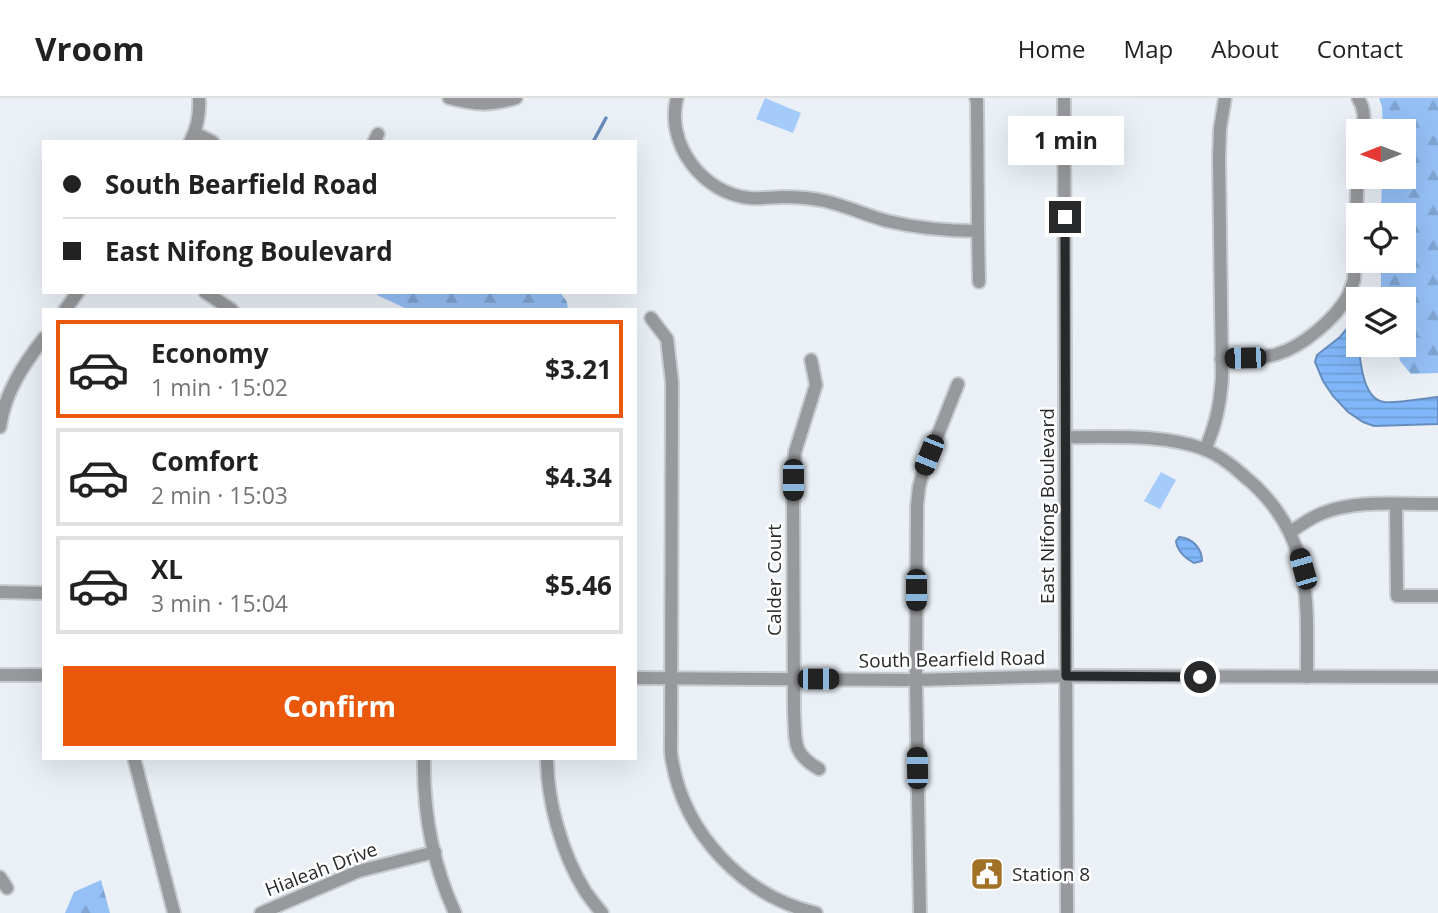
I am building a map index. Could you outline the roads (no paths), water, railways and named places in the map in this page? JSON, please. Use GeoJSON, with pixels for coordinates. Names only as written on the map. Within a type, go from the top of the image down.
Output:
{"type":"FeatureCollection","features":[{"type":"Feature","properties":{"kind":"street"},"geometry":{"type":"LineString","coordinates":[[193,137],[199,98]]}},
{"type":"Feature","properties":{"kind":"street"},"geometry":{"type":"LineString","coordinates":[[449,98],[471,104],[488,104],[516,98]]}},
{"type":"Feature","properties":{"kind":"street"},"geometry":{"type":"LineString","coordinates":[[677,98],[675,124],[679,143],[690,164],[709,182],[729,193],[751,198],[809,198],[926,229],[978,231]]}},
{"type":"Feature","properties":{"kind":"street"},"geometry":{"type":"LineString","coordinates":[[975,98],[979,282]]}},
{"type":"Feature","properties":{"kind":"street","name":"East Nifong Boulevard"},"geometry":{"type":"LineString","coordinates":[[1065,98],[1067,913]]}},
{"type":"Feature","properties":{"kind":"street"},"geometry":{"type":"LineString","coordinates":[[1358,98],[1364,107],[1364,119]]}},
{"type":"Feature","properties":{"kind":"street"},"geometry":{"type":"LineString","coordinates":[[1205,450],[1215,426],[1220,401],[1222,359],[1219,159],[1222,99]]}},
{"type":"Feature","properties":{"kind":"street"},"geometry":{"type":"LineString","coordinates":[[1222,359],[1275,355],[1292,349],[1327,323],[1348,296],[1354,280],[1357,189]]}},
{"type":"Feature","properties":{"kind":"street"},"geometry":{"type":"LineString","coordinates":[[208,294],[229,308]]}},
{"type":"Feature","properties":{"kind":"street"},"geometry":{"type":"LineString","coordinates":[[651,318],[667,339],[672,382],[671,758],[680,791],[697,825],[718,855],[748,883],[775,899],[816,913]]}},
{"type":"Feature","properties":{"kind":"street"},"geometry":{"type":"LineString","coordinates":[[0,427],[10,390],[22,366],[42,341]]}},
{"type":"Feature","properties":{"kind":"street","name":"Calder Court"},"geometry":{"type":"LineString","coordinates":[[811,360],[816,384],[795,452],[793,480],[794,679],[796,747],[806,761],[819,769]]}},
{"type":"Feature","properties":{"kind":"street"},"geometry":{"type":"LineString","coordinates":[[920,913],[916,680],[917,506],[922,472],[958,384]]}},
{"type":"Feature","properties":{"kind":"street"},"geometry":{"type":"LineString","coordinates":[[1066,437],[1145,438],[1205,450],[1228,462],[1254,484],[1274,506],[1290,532],[1303,569],[1307,599],[1307,677]]}},
{"type":"Feature","properties":{"kind":"street"},"geometry":{"type":"LineString","coordinates":[[1290,532],[1322,513],[1343,507],[1438,504]]}},
{"type":"Feature","properties":{"kind":"street"},"geometry":{"type":"LineString","coordinates":[[1396,505],[1397,596],[1438,596]]}},
{"type":"Feature","properties":{"kind":"street"},"geometry":{"type":"LineString","coordinates":[[0,592],[42,593]]}},
{"type":"Feature","properties":{"kind":"street"},"geometry":{"type":"LineString","coordinates":[[0,675],[42,675]]}},
{"type":"Feature","properties":{"kind":"street","name":"South Bearfield Road"},"geometry":{"type":"LineString","coordinates":[[637,678],[916,680],[1066,676],[1438,677]]}},
{"type":"Feature","properties":{"kind":"street"},"geometry":{"type":"LineString","coordinates":[[135,760],[174,913]]}},
{"type":"Feature","properties":{"kind":"street"},"geometry":{"type":"LineString","coordinates":[[424,760],[424,800],[444,889],[455,913]]}},
{"type":"Feature","properties":{"kind":"street"},"geometry":{"type":"LineString","coordinates":[[547,760],[555,821],[585,891],[602,913]]}},
{"type":"Feature","properties":{"kind":"street","name":"Hialeah Drive"},"geometry":{"type":"LineString","coordinates":[[261,913],[359,871],[435,852]]}},
{"type":"Feature","properties":{"kind":"waterway"},"geometry":{"type":"LineString","coordinates":[[594,140],[606,118]]}},
{"type":"Feature","properties":{"kind":"place","name":"Station 8"},"geometry":{"type":"Point","coordinates":[987,874]}}]}
